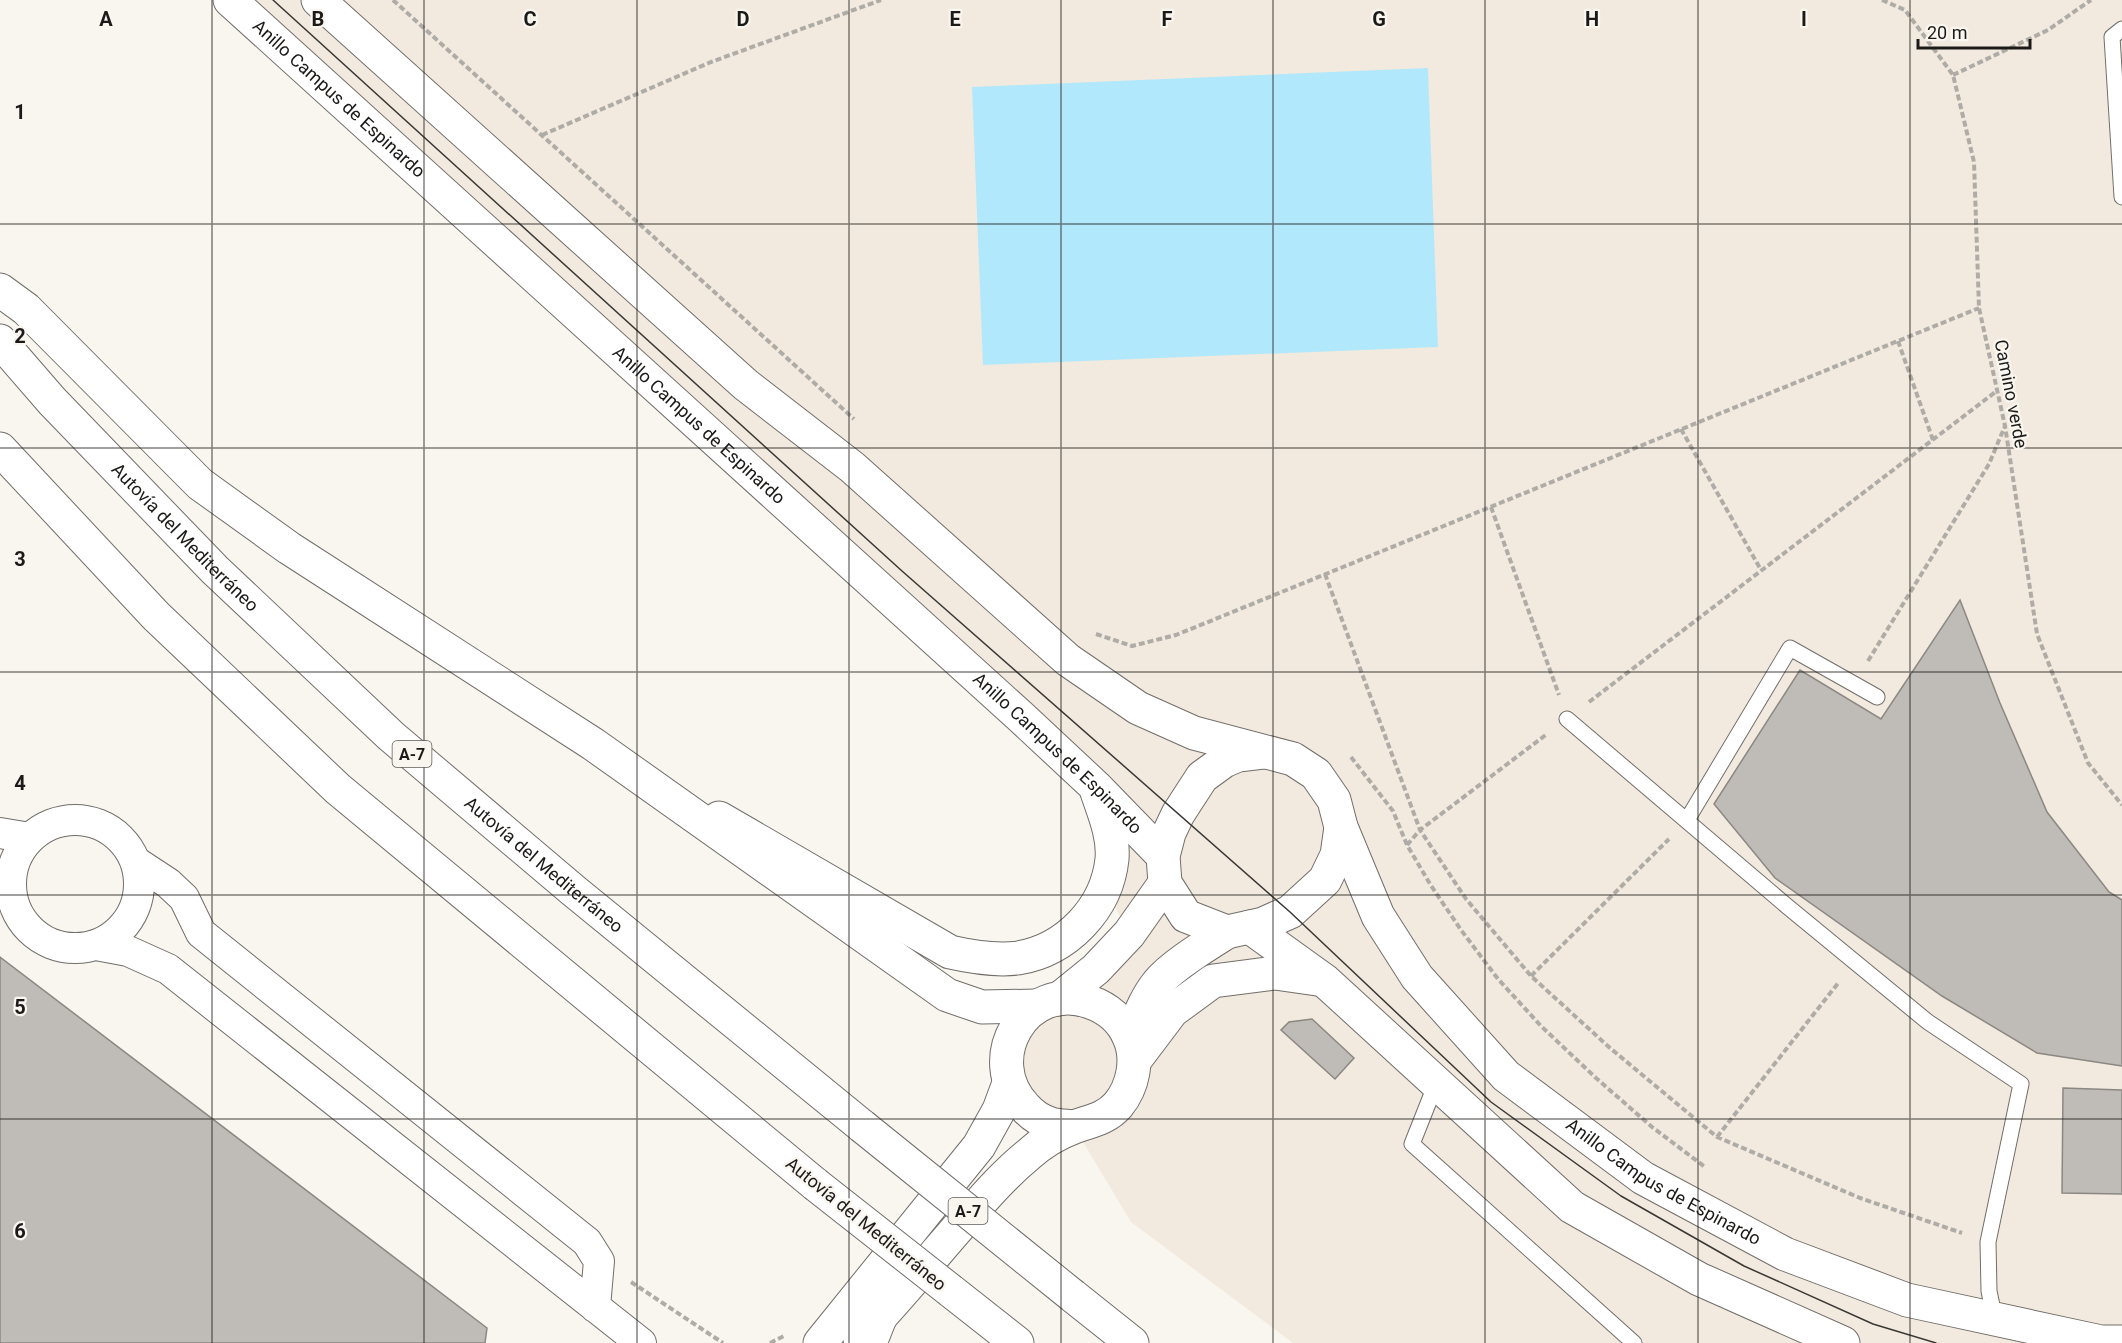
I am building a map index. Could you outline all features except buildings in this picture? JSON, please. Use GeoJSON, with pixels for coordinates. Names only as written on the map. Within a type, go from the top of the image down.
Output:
{"type":"FeatureCollection","features":[{"type":"Feature","properties":{"kind":"main road","name":"Anillo Campus de Espinardo"},"geometry":{"type":"LineString","coordinates":[[230,0],[1096,787],[1164,869],[1186,916],[1238,930],[1325,981],[1437,1081],[1572,1207],[1699,1279],[1843,1343]]}},
{"type":"Feature","properties":{"kind":"main road","name":"Anillo Campus de Espinardo"},"geometry":{"type":"LineString","coordinates":[[318,0],[746,385],[852,467],[1068,660],[1138,708],[1194,733],[1293,759],[1316,774],[1334,800],[1341,828],[1378,916],[1417,976],[1506,1076],[1642,1178],[1785,1254],[1906,1300],[2101,1342],[2122,1342]]}},
{"type":"Feature","properties":{"kind":"main road"},"geometry":{"type":"LineString","coordinates":[[0,290],[26,309],[200,484],[289,548],[592,744],[946,995],[982,1007],[1081,998],[1101,1006],[1118,1019],[1132,1049]]}},
{"type":"Feature","properties":{"kind":"main road","name":"Autovía del Mediterráneo"},"geometry":{"type":"LineString","coordinates":[[0,340],[52,401],[215,570],[391,736],[574,891],[1131,1343]]}},
{"type":"Feature","properties":{"kind":"main road","name":"Autovía del Mediterráneo"},"geometry":{"type":"LineString","coordinates":[[0,449],[156,616],[338,789],[815,1184],[1017,1343]]}},
{"type":"Feature","properties":{"kind":"main road"},"geometry":{"type":"LineString","coordinates":[[592,744],[950,952],[979,958],[1018,958],[1044,950],[1068,935],[1091,914],[1106,889],[1112,857],[1109,829],[1096,787]]}},
{"type":"Feature","properties":{"kind":"main road","name":"Anillo Campus de Espinardo"},"geometry":{"type":"LineString","coordinates":[[1164,869],[1174,824],[1202,777],[1224,761],[1238,755],[1265,752]]}},
{"type":"Feature","properties":{"kind":"main road","name":"Anillo Campus de Espinardo"},"geometry":{"type":"LineString","coordinates":[[1238,930],[1263,924],[1290,912],[1314,892],[1325,880],[1337,855],[1341,828]]}},
{"type":"Feature","properties":{"kind":"main road"},"geometry":{"type":"LineString","coordinates":[[1074,1127],[1051,1124],[1031,1114],[1016,1098],[1009,1083],[1005,1061],[1010,1039],[1021,1019],[1096,969],[1130,934],[1164,869]]}},
{"type":"Feature","properties":{"kind":"main road"},"geometry":{"type":"LineString","coordinates":[[857,1343],[875,1331],[1004,1175],[1037,1146],[1074,1127],[1098,1121],[1118,1106],[1131,1084],[1132,1049],[1147,1000],[1159,981],[1197,951],[1238,930]]}},
{"type":"Feature","properties":{"kind":"main road"},"geometry":{"type":"LineString","coordinates":[[1132,1049],[1173,1011],[1213,981],[1275,973],[1325,981]]}},
{"type":"Feature","properties":{"kind":"main road"},"geometry":{"type":"LineString","coordinates":[[820,1343],[979,1146],[999,1110],[1009,1083]]}},
{"type":"Feature","properties":{"kind":"main road"},"geometry":{"type":"LineString","coordinates":[[951,1291],[980,1343]]}},
{"type":"Feature","properties":{"kind":"street"},"geometry":{"type":"LineString","coordinates":[[168,969],[146,936],[137,902],[139,882],[136,862],[126,844],[112,831],[93,822],[73,819],[54,823],[30,838],[22,847],[13,866],[10,886],[6,893],[24,923],[39,938],[57,946],[77,948],[96,945],[128,951],[168,969],[642,1342]]}},
{"type":"Feature","properties":{"kind":"street"},"geometry":{"type":"LineString","coordinates":[[0,833],[30,838]]}},
{"type":"Feature","properties":{"kind":"street"},"geometry":{"type":"LineString","coordinates":[[136,862],[168,883],[184,898],[201,933],[587,1242],[600,1261],[596,1307]]}},
{"type":"Feature","properties":{"kind":"street"},"geometry":{"type":"LineString","coordinates":[[96,945],[114,935],[128,920],[137,902]]}},
{"type":"Feature","properties":{"kind":"lane"},"geometry":{"type":"LineString","coordinates":[[2122,28],[2112,37],[2122,197]]}},
{"type":"Feature","properties":{"kind":"lane"},"geometry":{"type":"LineString","coordinates":[[1687,820],[1790,648],[1877,697]]}},
{"type":"Feature","properties":{"kind":"lane"},"geometry":{"type":"LineString","coordinates":[[1567,718],[1928,1022],[2021,1084],[1988,1242],[1989,1291],[1995,1320]]}},
{"type":"Feature","properties":{"kind":"lane"},"geometry":{"type":"LineString","coordinates":[[1437,1081],[1412,1144],[1634,1343]]}},
{"type":"Feature","properties":{"kind":"path"},"geometry":{"type":"LineString","coordinates":[[542,135],[711,62],[881,0]]}},
{"type":"Feature","properties":{"kind":"path","name":"Camino verde"},"geometry":{"type":"LineString","coordinates":[[1882,0],[1905,10],[1953,75],[1974,162],[1979,308],[2005,426],[2037,634],[2088,763],[2122,805]]}},
{"type":"Feature","properties":{"kind":"path"},"geometry":{"type":"LineString","coordinates":[[1953,75],[2048,30],[2091,0]]}},
{"type":"Feature","properties":{"kind":"path"},"geometry":{"type":"LineString","coordinates":[[1898,341],[1933,441]]}},
{"type":"Feature","properties":{"kind":"path"},"geometry":{"type":"LineString","coordinates":[[1407,845],[1420,830],[1998,390]]}},
{"type":"Feature","properties":{"kind":"path"},"geometry":{"type":"LineString","coordinates":[[1854,684],[1989,464],[2005,426]]}},
{"type":"Feature","properties":{"kind":"path"},"geometry":{"type":"LineString","coordinates":[[1681,429],[1761,570]]}},
{"type":"Feature","properties":{"kind":"path"},"geometry":{"type":"LineString","coordinates":[[1491,507],[1567,718]]}},
{"type":"Feature","properties":{"kind":"path"},"geometry":{"type":"LineString","coordinates":[[1325,574],[1420,830],[1466,899],[1531,976],[1611,1048],[1718,1137],[1860,1198],[1988,1242]]}},
{"type":"Feature","properties":{"kind":"path"},"geometry":{"type":"LineString","coordinates":[[1531,976],[1687,820]]}},
{"type":"Feature","properties":{"kind":"path"},"geometry":{"type":"LineString","coordinates":[[1718,1137],[1855,962]]}},
{"type":"Feature","properties":{"kind":"path"},"geometry":{"type":"LineString","coordinates":[[628,1280],[723,1343]]}},
{"type":"Feature","properties":{"kind":"shaded area"},"geometry":{"type":"Polygon","coordinates":[[[230,0],[2122,0],[2122,1343],[1293,1343],[1131,1222],[1074,1127],[1031,1114],[1010,1039],[1129,934],[1106,889],[1096,787],[230,0]]]}},
{"type":"Feature","properties":{"kind":"water"},"geometry":{"type":"Polygon","coordinates":[[[1428,68],[1438,347],[983,365],[972,87],[1428,68]]]}},
{"type":"Feature","properties":{"kind":"tram line"},"geometry":{"type":"LineString","coordinates":[[273,0],[902,571],[1290,912],[1491,1102],[1621,1196],[1744,1266],[1873,1324],[1936,1343]]}}]}
